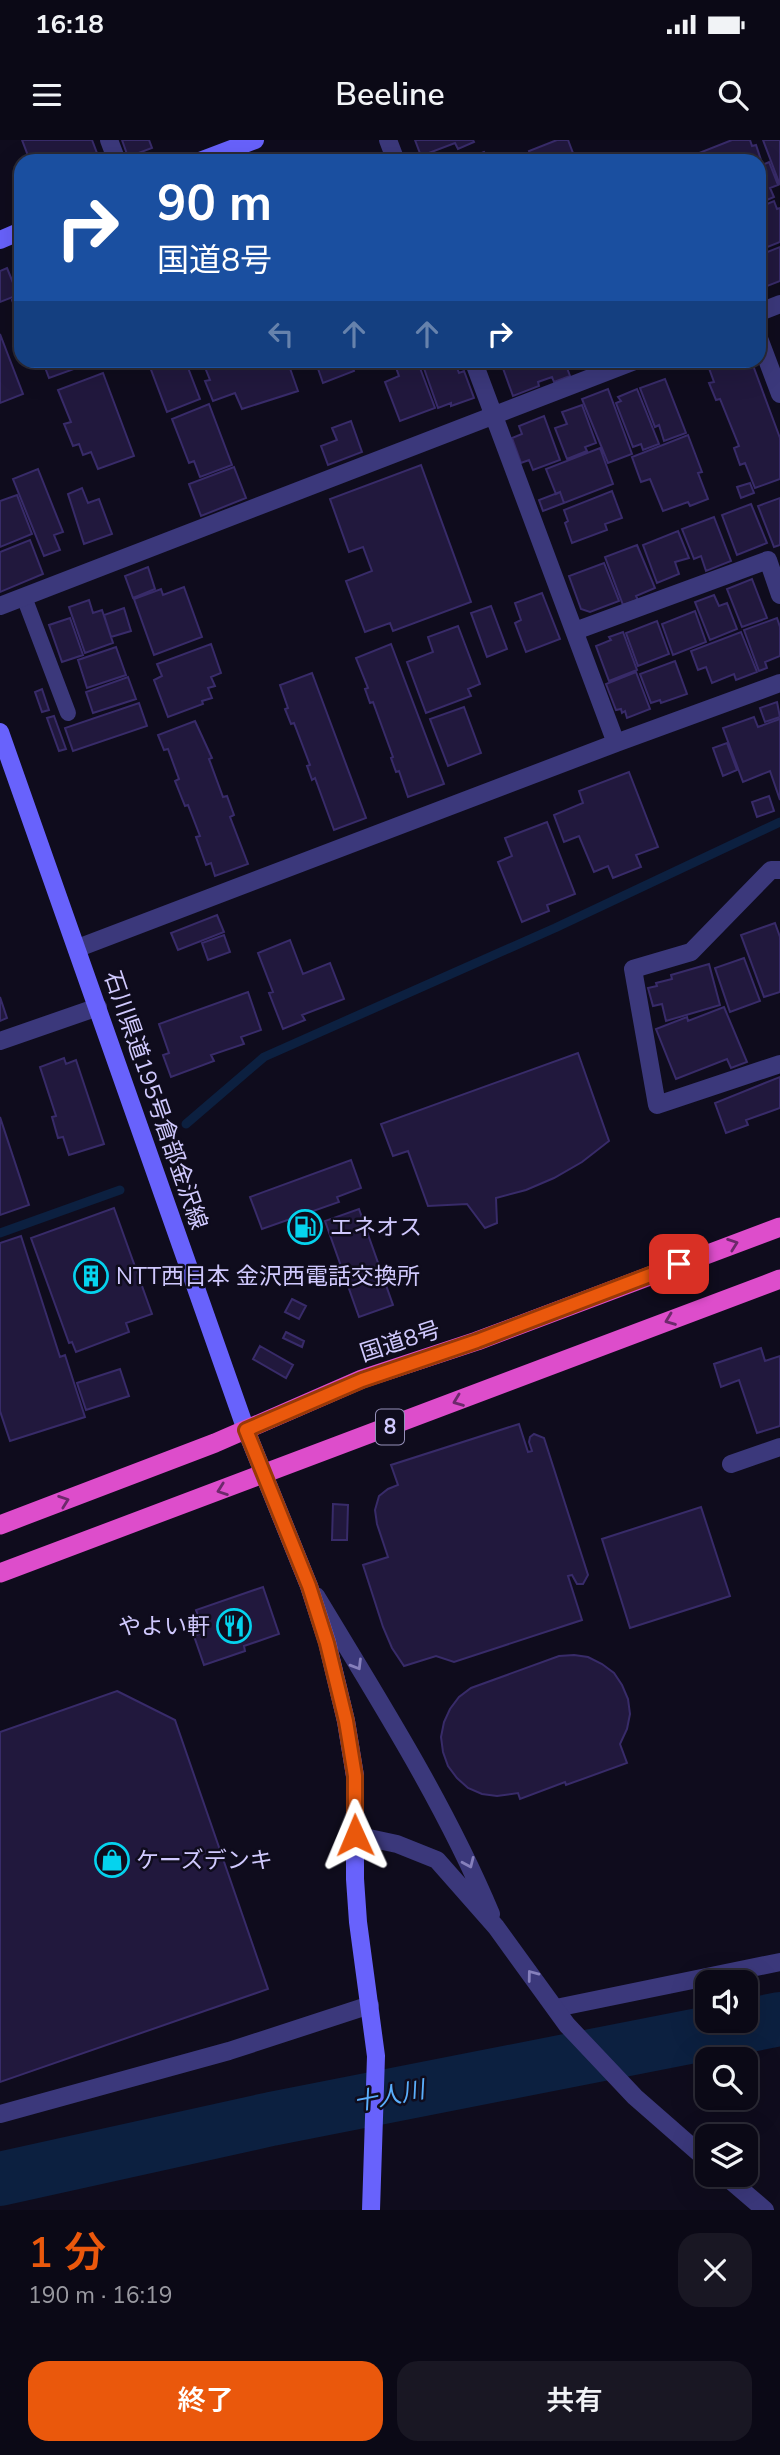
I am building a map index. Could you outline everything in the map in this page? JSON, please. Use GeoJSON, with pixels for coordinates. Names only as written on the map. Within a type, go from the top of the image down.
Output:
{"type":"FeatureCollection","features":[{"type":"Feature","properties":{"kind":"highway","name":"国道8号"},"geometry":{"type":"LineString","coordinates":[[0,1525],[246,1430],[362,1380],[477,1341],[780,1227]]}},
{"type":"Feature","properties":{"kind":"highway","name":"8"},"geometry":{"type":"LineString","coordinates":[[0,1573],[780,1279]]}},
{"type":"Feature","properties":{"kind":"main road"},"geometry":{"type":"LineString","coordinates":[[218,154],[255,140]]}},
{"type":"Feature","properties":{"kind":"main road","name":"石川県道195号倉部金沢線"},"geometry":{"type":"LineString","coordinates":[[0,732],[246,1430],[309,1586],[327,1643],[346,1721],[355,1776],[358,1923],[376,2056],[371,2210]]}},
{"type":"Feature","properties":{"kind":"street"},"geometry":{"type":"LineString","coordinates":[[766,357],[780,394]]}},
{"type":"Feature","properties":{"kind":"street"},"geometry":{"type":"LineString","coordinates":[[476,368],[616,743]]}},
{"type":"Feature","properties":{"kind":"street"},"geometry":{"type":"LineString","coordinates":[[0,606],[617,368]]}},
{"type":"Feature","properties":{"kind":"street"},"geometry":{"type":"LineString","coordinates":[[575,631],[768,560],[780,595]]}},
{"type":"Feature","properties":{"kind":"street"},"geometry":{"type":"LineString","coordinates":[[78,948],[780,683]]}},
{"type":"Feature","properties":{"kind":"street"},"geometry":{"type":"LineString","coordinates":[[780,870],[771,870],[691,952],[633,969],[657,1105],[780,1064]]}},
{"type":"Feature","properties":{"kind":"street"},"geometry":{"type":"LineString","coordinates":[[0,1041],[98,1007]]}},
{"type":"Feature","properties":{"kind":"street"},"geometry":{"type":"LineString","coordinates":[[731,1464],[780,1447]]}},
{"type":"Feature","properties":{"kind":"street"},"geometry":{"type":"LineString","coordinates":[[309,1586],[389,1718],[467,1857],[496,1927]]}},
{"type":"Feature","properties":{"kind":"street"},"geometry":{"type":"LineString","coordinates":[[355,1835],[397,1844],[438,1860],[496,1927],[567,2025],[635,2097],[695,2150]]}},
{"type":"Feature","properties":{"kind":"street"},"geometry":{"type":"LineString","coordinates":[[556,2008],[780,1962]]}},
{"type":"Feature","properties":{"kind":"street"},"geometry":{"type":"LineString","coordinates":[[0,2114],[229,2051],[370,2005]]}},
{"type":"Feature","properties":{"kind":"street"},"geometry":{"type":"LineString","coordinates":[[736,2187],[758,2208]]}},
{"type":"Feature","properties":{"kind":"lane"},"geometry":{"type":"LineString","coordinates":[[24,597],[68,713]]}},
{"type":"Feature","properties":{"kind":"building"},"geometry":{"type":"Polygon","coordinates":[[[22,140],[92,140],[97,154],[27,154],[22,140]]]}},
{"type":"Feature","properties":{"kind":"building"},"geometry":{"type":"Polygon","coordinates":[[[122,140],[149,140],[152,148],[136,154],[127,154],[122,140]]]}},
{"type":"Feature","properties":{"kind":"building"},"geometry":{"type":"Polygon","coordinates":[[[415,140],[474,142],[458,149],[455,143],[420,154],[415,140]]]}},
{"type":"Feature","properties":{"kind":"building"},"geometry":{"type":"Polygon","coordinates":[[[557,140],[568,140],[573,154],[530,154],[529,151],[557,140]]]}},
{"type":"Feature","properties":{"kind":"building"},"geometry":{"type":"Polygon","coordinates":[[[732,140],[750,140],[752,146],[756,145],[759,154],[699,154],[732,140]]]}},
{"type":"Feature","properties":{"kind":"building"},"geometry":{"type":"Polygon","coordinates":[[[763,140],[780,140],[780,185],[763,140]]]}},
{"type":"Feature","properties":{"kind":"building"},"geometry":{"type":"Polygon","coordinates":[[[769,162],[778,185],[770,188],[774,197],[766,200],[766,163],[769,162]]]}},
{"type":"Feature","properties":{"kind":"building"},"geometry":{"type":"Polygon","coordinates":[[[774,201],[777,209],[780,208],[780,242],[766,248],[766,204],[774,201]]]}},
{"type":"Feature","properties":{"kind":"building"},"geometry":{"type":"Polygon","coordinates":[[[780,247],[780,281],[766,286],[766,253],[780,247]]]}},
{"type":"Feature","properties":{"kind":"building"},"geometry":{"type":"Polygon","coordinates":[[[7,268],[14,285],[14,297],[0,302],[0,271],[7,268]]]}},
{"type":"Feature","properties":{"kind":"building"},"geometry":{"type":"Polygon","coordinates":[[[0,334],[23,394],[0,403],[0,334]]]}},
{"type":"Feature","properties":{"kind":"building"},"geometry":{"type":"Polygon","coordinates":[[[45,368],[74,369],[49,378],[45,368]]]}},
{"type":"Feature","properties":{"kind":"building"},"geometry":{"type":"Polygon","coordinates":[[[150,368],[188,368],[200,399],[167,412],[150,368]]]}},
{"type":"Feature","properties":{"kind":"building"},"geometry":{"type":"Polygon","coordinates":[[[205,368],[290,368],[298,391],[242,409],[235,393],[213,401],[205,381],[210,380],[205,368]]]}},
{"type":"Feature","properties":{"kind":"building"},"geometry":{"type":"Polygon","coordinates":[[[318,368],[353,368],[354,371],[323,383],[318,368]]]}},
{"type":"Feature","properties":{"kind":"building"},"geometry":{"type":"Polygon","coordinates":[[[396,368],[420,368],[435,408],[400,421],[385,382],[399,376],[396,368]]]}},
{"type":"Feature","properties":{"kind":"building"},"geometry":{"type":"Polygon","coordinates":[[[424,368],[457,368],[459,373],[464,371],[474,398],[438,408],[424,368]]]}},
{"type":"Feature","properties":{"kind":"building"},"geometry":{"type":"Polygon","coordinates":[[[503,368],[567,368],[570,376],[554,382],[552,377],[538,382],[539,386],[513,396],[503,368]]]}},
{"type":"Feature","properties":{"kind":"building"},"geometry":{"type":"Polygon","coordinates":[[[709,368],[754,368],[780,438],[780,479],[755,488],[745,463],[740,465],[734,448],[739,446],[720,399],[716,400],[709,383],[714,382],[709,368]]]}},
{"type":"Feature","properties":{"kind":"building"},"geometry":{"type":"Polygon","coordinates":[[[103,373],[134,456],[98,469],[91,452],[83,455],[79,444],[73,446],[64,424],[71,422],[58,390],[103,373]]]}},
{"type":"Feature","properties":{"kind":"building"},"geometry":{"type":"Polygon","coordinates":[[[665,379],[686,433],[664,441],[659,425],[655,427],[640,388],[665,379]]]}},
{"type":"Feature","properties":{"kind":"building"},"geometry":{"type":"Polygon","coordinates":[[[608,389],[632,454],[608,463],[582,399],[608,389]]]}},
{"type":"Feature","properties":{"kind":"building"},"geometry":{"type":"Polygon","coordinates":[[[637,389],[659,444],[643,450],[641,444],[633,447],[616,403],[621,401],[618,397],[637,389]]]}},
{"type":"Feature","properties":{"kind":"building"},"geometry":{"type":"Polygon","coordinates":[[[209,404],[232,465],[200,477],[194,461],[189,463],[172,419],[209,404]]]}},
{"type":"Feature","properties":{"kind":"building"},"geometry":{"type":"Polygon","coordinates":[[[582,405],[596,443],[585,447],[587,451],[567,459],[555,428],[567,424],[562,412],[582,405]]]}},
{"type":"Feature","properties":{"kind":"building"},"geometry":{"type":"Polygon","coordinates":[[[544,416],[560,460],[533,470],[529,460],[521,463],[512,438],[522,434],[519,426],[544,416]]]}},
{"type":"Feature","properties":{"kind":"building"},"geometry":{"type":"Polygon","coordinates":[[[351,421],[362,452],[328,465],[321,446],[337,440],[332,428],[351,421]]]}},
{"type":"Feature","properties":{"kind":"building"},"geometry":{"type":"Polygon","coordinates":[[[688,435],[702,472],[698,473],[708,499],[690,506],[688,502],[663,511],[650,479],[641,482],[632,457],[688,435]]]}},
{"type":"Feature","properties":{"kind":"building"},"geometry":{"type":"Polygon","coordinates":[[[600,448],[613,484],[564,503],[560,492],[556,494],[546,469],[600,448]]]}},
{"type":"Feature","properties":{"kind":"building"},"geometry":{"type":"Polygon","coordinates":[[[421,465],[471,602],[393,631],[390,623],[365,632],[346,581],[372,571],[363,547],[349,552],[330,499],[421,465]]]}},
{"type":"Feature","properties":{"kind":"building"},"geometry":{"type":"Polygon","coordinates":[[[234,467],[246,498],[201,516],[189,484],[234,467]]]}},
{"type":"Feature","properties":{"kind":"building"},"geometry":{"type":"Polygon","coordinates":[[[38,469],[63,532],[54,535],[60,550],[44,556],[13,479],[38,469]]]}},
{"type":"Feature","properties":{"kind":"building"},"geometry":{"type":"Polygon","coordinates":[[[750,483],[754,493],[741,498],[737,487],[750,483]]]}},
{"type":"Feature","properties":{"kind":"building"},"geometry":{"type":"Polygon","coordinates":[[[82,488],[88,503],[99,499],[112,534],[84,544],[68,494],[82,488]]]}},
{"type":"Feature","properties":{"kind":"building"},"geometry":{"type":"Polygon","coordinates":[[[612,491],[622,518],[605,524],[607,530],[572,543],[564,510],[612,491]]]}},
{"type":"Feature","properties":{"kind":"building"},"geometry":{"type":"Polygon","coordinates":[[[560,492],[564,503],[543,511],[539,500],[560,492]]]}},
{"type":"Feature","properties":{"kind":"building"},"geometry":{"type":"Polygon","coordinates":[[[17,495],[32,534],[0,547],[0,501],[17,495]]]}},
{"type":"Feature","properties":{"kind":"building"},"geometry":{"type":"Polygon","coordinates":[[[780,498],[780,545],[774,547],[758,506],[780,498]]]}},
{"type":"Feature","properties":{"kind":"building"},"geometry":{"type":"Polygon","coordinates":[[[751,504],[767,543],[737,555],[722,515],[751,504]]]}},
{"type":"Feature","properties":{"kind":"building"},"geometry":{"type":"Polygon","coordinates":[[[714,517],[731,561],[706,571],[701,556],[694,559],[682,529],[714,517]]]}},
{"type":"Feature","properties":{"kind":"building"},"geometry":{"type":"Polygon","coordinates":[[[678,531],[689,558],[675,562],[679,574],[657,583],[643,545],[678,531]]]}},
{"type":"Feature","properties":{"kind":"building"},"geometry":{"type":"Polygon","coordinates":[[[30,540],[43,574],[0,592],[0,552],[30,540]]]}},
{"type":"Feature","properties":{"kind":"building"},"geometry":{"type":"Polygon","coordinates":[[[637,545],[655,588],[636,596],[638,600],[623,605],[605,557],[637,545]]]}},
{"type":"Feature","properties":{"kind":"building"},"geometry":{"type":"Polygon","coordinates":[[[604,563],[619,601],[590,612],[581,609],[569,576],[604,563]]]}},
{"type":"Feature","properties":{"kind":"building"},"geometry":{"type":"Polygon","coordinates":[[[148,567],[155,589],[133,598],[125,576],[148,567]]]}},
{"type":"Feature","properties":{"kind":"building"},"geometry":{"type":"Polygon","coordinates":[[[752,579],[767,618],[742,627],[727,589],[752,579]]]}},
{"type":"Feature","properties":{"kind":"building"},"geometry":{"type":"Polygon","coordinates":[[[184,587],[202,637],[154,655],[134,599],[161,589],[163,595],[184,587]]]}},
{"type":"Feature","properties":{"kind":"building"},"geometry":{"type":"Polygon","coordinates":[[[542,593],[560,639],[526,652],[515,623],[521,620],[515,603],[542,593]]]}},
{"type":"Feature","properties":{"kind":"building"},"geometry":{"type":"Polygon","coordinates":[[[714,595],[719,606],[727,603],[737,629],[710,640],[695,602],[714,595]]]}},
{"type":"Feature","properties":{"kind":"building"},"geometry":{"type":"Polygon","coordinates":[[[89,600],[93,613],[102,610],[113,643],[85,653],[69,607],[89,600]]]}},
{"type":"Feature","properties":{"kind":"building"},"geometry":{"type":"Polygon","coordinates":[[[491,606],[507,649],[487,657],[471,613],[491,606]]]}},
{"type":"Feature","properties":{"kind":"building"},"geometry":{"type":"Polygon","coordinates":[[[124,608],[131,631],[111,637],[104,615],[124,608]]]}},
{"type":"Feature","properties":{"kind":"building"},"geometry":{"type":"Polygon","coordinates":[[[695,611],[706,642],[673,655],[662,624],[695,611]]]}},
{"type":"Feature","properties":{"kind":"building"},"geometry":{"type":"Polygon","coordinates":[[[70,618],[83,655],[62,662],[49,625],[70,618]]]}},
{"type":"Feature","properties":{"kind":"building"},"geometry":{"type":"Polygon","coordinates":[[[777,618],[780,627],[780,656],[765,662],[767,668],[759,671],[744,630],[777,618]]]}},
{"type":"Feature","properties":{"kind":"building"},"geometry":{"type":"Polygon","coordinates":[[[657,621],[669,654],[638,666],[626,633],[657,621]]]}},
{"type":"Feature","properties":{"kind":"building"},"geometry":{"type":"Polygon","coordinates":[[[458,626],[480,684],[468,689],[471,696],[426,713],[407,662],[433,652],[428,637],[458,626]]]}},
{"type":"Feature","properties":{"kind":"building"},"geometry":{"type":"Polygon","coordinates":[[[623,632],[637,670],[609,681],[596,646],[623,632]]]}},
{"type":"Feature","properties":{"kind":"building"},"geometry":{"type":"Polygon","coordinates":[[[741,632],[757,672],[736,680],[734,674],[712,683],[706,667],[698,670],[691,651],[741,632]]]}},
{"type":"Feature","properties":{"kind":"building"},"geometry":{"type":"Polygon","coordinates":[[[211,644],[221,673],[211,677],[215,686],[208,688],[212,698],[168,717],[154,680],[162,676],[157,664],[211,644]]]}},
{"type":"Feature","properties":{"kind":"building"},"geometry":{"type":"Polygon","coordinates":[[[391,644],[444,784],[408,797],[399,771],[396,772],[373,702],[370,703],[365,689],[368,688],[356,658],[391,644]]]}},
{"type":"Feature","properties":{"kind":"building"},"geometry":{"type":"Polygon","coordinates":[[[116,647],[126,675],[87,688],[78,660],[116,647]]]}},
{"type":"Feature","properties":{"kind":"building"},"geometry":{"type":"Polygon","coordinates":[[[675,661],[687,694],[661,703],[660,700],[651,703],[640,674],[675,661]]]}},
{"type":"Feature","properties":{"kind":"building"},"geometry":{"type":"Polygon","coordinates":[[[636,672],[650,709],[627,718],[625,711],[622,713],[621,709],[616,710],[606,684],[636,672]]]}},
{"type":"Feature","properties":{"kind":"building"},"geometry":{"type":"Polygon","coordinates":[[[312,673],[366,818],[334,830],[315,778],[312,780],[307,766],[310,765],[294,723],[291,724],[285,709],[288,708],[280,685],[312,673]]]}},
{"type":"Feature","properties":{"kind":"building"},"geometry":{"type":"Polygon","coordinates":[[[128,677],[136,699],[93,713],[86,692],[128,677]]]}},
{"type":"Feature","properties":{"kind":"building"},"geometry":{"type":"Polygon","coordinates":[[[42,689],[49,710],[42,712],[35,692],[42,689]]]}},
{"type":"Feature","properties":{"kind":"building"},"geometry":{"type":"Polygon","coordinates":[[[777,702],[780,717],[765,722],[760,708],[777,702]]]}},
{"type":"Feature","properties":{"kind":"building"},"geometry":{"type":"Polygon","coordinates":[[[139,703],[147,726],[73,751],[65,728],[139,703]]]}},
{"type":"Feature","properties":{"kind":"building"},"geometry":{"type":"Polygon","coordinates":[[[464,707],[481,753],[448,766],[430,719],[464,707]]]}},
{"type":"Feature","properties":{"kind":"building"},"geometry":{"type":"Polygon","coordinates":[[[54,716],[66,749],[59,751],[47,718],[54,716]]]}},
{"type":"Feature","properties":{"kind":"building"},"geometry":{"type":"Polygon","coordinates":[[[754,717],[758,727],[780,719],[780,800],[770,771],[743,782],[723,728],[754,717]]]}},
{"type":"Feature","properties":{"kind":"building"},"geometry":{"type":"Polygon","coordinates":[[[195,721],[212,758],[209,759],[223,797],[227,796],[234,815],[230,817],[248,864],[215,876],[211,863],[206,865],[196,837],[200,836],[175,781],[179,779],[168,749],[164,750],[158,735],[195,721]]]}},
{"type":"Feature","properties":{"kind":"building"},"geometry":{"type":"Polygon","coordinates":[[[727,743],[737,770],[723,776],[713,748],[727,743]]]}},
{"type":"Feature","properties":{"kind":"building"},"geometry":{"type":"Polygon","coordinates":[[[629,772],[658,847],[636,855],[641,867],[613,878],[608,866],[594,872],[579,836],[564,842],[554,815],[583,803],[579,791],[629,772]]]}},
{"type":"Feature","properties":{"kind":"building"},"geometry":{"type":"Polygon","coordinates":[[[769,796],[774,811],[757,817],[752,802],[769,796]]]}},
{"type":"Feature","properties":{"kind":"building"},"geometry":{"type":"Polygon","coordinates":[[[547,822],[575,894],[547,905],[549,911],[522,922],[498,862],[512,856],[505,838],[547,822]]]}},
{"type":"Feature","properties":{"kind":"building"},"geometry":{"type":"Polygon","coordinates":[[[217,915],[224,932],[178,950],[171,933],[217,915]]]}},
{"type":"Feature","properties":{"kind":"building"},"geometry":{"type":"Polygon","coordinates":[[[775,923],[780,937],[780,992],[764,997],[741,935],[775,923]]]}},
{"type":"Feature","properties":{"kind":"building"},"geometry":{"type":"Polygon","coordinates":[[[224,935],[230,952],[208,960],[202,943],[224,935]]]}},
{"type":"Feature","properties":{"kind":"building"},"geometry":{"type":"Polygon","coordinates":[[[290,940],[303,974],[330,963],[344,999],[302,1015],[305,1020],[283,1029],[258,953],[290,940]]]}},
{"type":"Feature","properties":{"kind":"building"},"geometry":{"type":"Polygon","coordinates":[[[744,958],[760,1001],[730,1012],[715,968],[744,958]]]}},
{"type":"Feature","properties":{"kind":"building"},"geometry":{"type":"Polygon","coordinates":[[[709,964],[720,1005],[666,1021],[662,1004],[653,1006],[648,988],[672,979],[671,975],[709,964]]]}},
{"type":"Feature","properties":{"kind":"building"},"geometry":{"type":"Polygon","coordinates":[[[248,992],[261,1030],[241,1037],[244,1044],[211,1055],[214,1061],[171,1077],[163,1055],[169,1053],[159,1024],[248,992]]]}},
{"type":"Feature","properties":{"kind":"building"},"geometry":{"type":"Polygon","coordinates":[[[0,997],[7,1018],[0,1021],[0,997]]]}},
{"type":"Feature","properties":{"kind":"building"},"geometry":{"type":"Polygon","coordinates":[[[724,1007],[747,1062],[731,1068],[727,1059],[676,1079],[656,1029],[687,1017],[688,1021],[724,1007]]]}},
{"type":"Feature","properties":{"kind":"building"},"geometry":{"type":"Polygon","coordinates":[[[578,1053],[609,1141],[582,1162],[554,1178],[526,1190],[496,1198],[497,1223],[485,1228],[467,1204],[428,1206],[408,1151],[393,1156],[381,1124],[578,1053]]]}},
{"type":"Feature","properties":{"kind":"building"},"geometry":{"type":"Polygon","coordinates":[[[64,1058],[66,1064],[76,1060],[104,1144],[69,1155],[63,1137],[58,1138],[52,1117],[56,1116],[40,1067],[64,1058]]]}},
{"type":"Feature","properties":{"kind":"building"},"geometry":{"type":"Polygon","coordinates":[[[780,1077],[780,1108],[746,1120],[748,1125],[726,1133],[715,1103],[780,1077]]]}},
{"type":"Feature","properties":{"kind":"building"},"geometry":{"type":"Polygon","coordinates":[[[0,1117],[29,1205],[0,1215],[0,1117]]]}},
{"type":"Feature","properties":{"kind":"building"},"geometry":{"type":"Polygon","coordinates":[[[351,1160],[361,1188],[337,1197],[339,1202],[262,1229],[250,1197],[351,1160]]]}},
{"type":"Feature","properties":{"kind":"building","name":"NTT西日本 金沢西電話交換所"},"geometry":{"type":"Polygon","coordinates":[[[114,1208],[152,1314],[126,1323],[129,1332],[76,1352],[72,1342],[69,1343],[31,1238],[114,1208]]]}},
{"type":"Feature","properties":{"kind":"building"},"geometry":{"type":"Polygon","coordinates":[[[359,1209],[393,1305],[359,1317],[325,1221],[359,1209]]]}},
{"type":"Feature","properties":{"kind":"building"},"geometry":{"type":"Polygon","coordinates":[[[21,1236],[60,1357],[65,1355],[85,1417],[10,1441],[0,1411],[0,1243],[21,1236]]]}},
{"type":"Feature","properties":{"kind":"building"},"geometry":{"type":"Polygon","coordinates":[[[292,1299],[306,1306],[299,1319],[285,1312],[292,1299]]]}},
{"type":"Feature","properties":{"kind":"building"},"geometry":{"type":"Polygon","coordinates":[[[286,1332],[304,1341],[302,1347],[283,1338],[286,1332]]]}},
{"type":"Feature","properties":{"kind":"building"},"geometry":{"type":"Polygon","coordinates":[[[260,1346],[293,1365],[286,1378],[253,1359],[260,1346]]]}},
{"type":"Feature","properties":{"kind":"building"},"geometry":{"type":"Polygon","coordinates":[[[761,1348],[765,1361],[780,1356],[780,1426],[757,1433],[739,1380],[721,1387],[714,1364],[761,1348]]]}},
{"type":"Feature","properties":{"kind":"building"},"geometry":{"type":"Polygon","coordinates":[[[120,1369],[129,1396],[86,1410],[77,1383],[120,1369]]]}},
{"type":"Feature","properties":{"kind":"building"},"geometry":{"type":"Polygon","coordinates":[[[519,1424],[528,1452],[532,1451],[530,1437],[534,1434],[544,1438],[588,1575],[583,1584],[577,1584],[572,1575],[568,1576],[582,1620],[454,1662],[436,1656],[404,1666],[383,1627],[363,1565],[388,1557],[375,1510],[379,1496],[398,1485],[391,1465],[519,1424]]]}},
{"type":"Feature","properties":{"kind":"building"},"geometry":{"type":"Polygon","coordinates":[[[333,1504],[348,1505],[347,1540],[332,1540],[333,1504]]]}},
{"type":"Feature","properties":{"kind":"building"},"geometry":{"type":"Polygon","coordinates":[[[701,1507],[730,1596],[630,1628],[602,1539],[701,1507]]]}},
{"type":"Feature","properties":{"kind":"building"},"geometry":{"type":"Polygon","coordinates":[[[263,1587],[279,1634],[244,1646],[245,1651],[204,1665],[194,1636],[204,1632],[196,1610],[263,1587]]]}},
{"type":"Feature","properties":{"kind":"building"},"geometry":{"type":"Polygon","coordinates":[[[559,1656],[588,1657],[602,1664],[614,1673],[622,1685],[630,1714],[620,1744],[627,1763],[520,1799],[518,1793],[497,1796],[468,1788],[448,1766],[441,1737],[444,1722],[459,1697],[471,1688],[559,1656]]]}},
{"type":"Feature","properties":{"kind":"building","name":"ケーズデンキ"},"geometry":{"type":"Polygon","coordinates":[[[117,1691],[175,1720],[268,1989],[0,2082],[0,1732],[117,1691]]]}},
{"type":"Feature","properties":{"kind":"waterway"},"geometry":{"type":"LineString","coordinates":[[186,1124],[264,1057],[555,928],[780,822]]}},
{"type":"Feature","properties":{"kind":"waterway"},"geometry":{"type":"LineString","coordinates":[[0,1233],[120,1190]]}},
{"type":"Feature","properties":{"kind":"waterway","name":"十人川"},"geometry":{"type":"LineString","coordinates":[[0,2179],[271,2119],[780,2019]]}},
{"type":"Feature","properties":{"kind":"place","name":"エネオス"},"geometry":{"type":"Point","coordinates":[305,1227]}},
{"type":"Feature","properties":{"kind":"place","name":"NTT西日本 金沢西電話交換所"},"geometry":{"type":"Point","coordinates":[91,1276]}},
{"type":"Feature","properties":{"kind":"place","name":"やよい軒"},"geometry":{"type":"Point","coordinates":[234,1626]}},
{"type":"Feature","properties":{"kind":"place","name":"ケーズデンキ"},"geometry":{"type":"Point","coordinates":[112,1860]}},
{"type":"Feature","properties":{"kind":"route"},"geometry":{"type":"LineString","coordinates":[[355,1835],[355,1776],[346,1721],[327,1643],[309,1586],[246,1430],[362,1380],[477,1341],[679,1264]]}}]}
